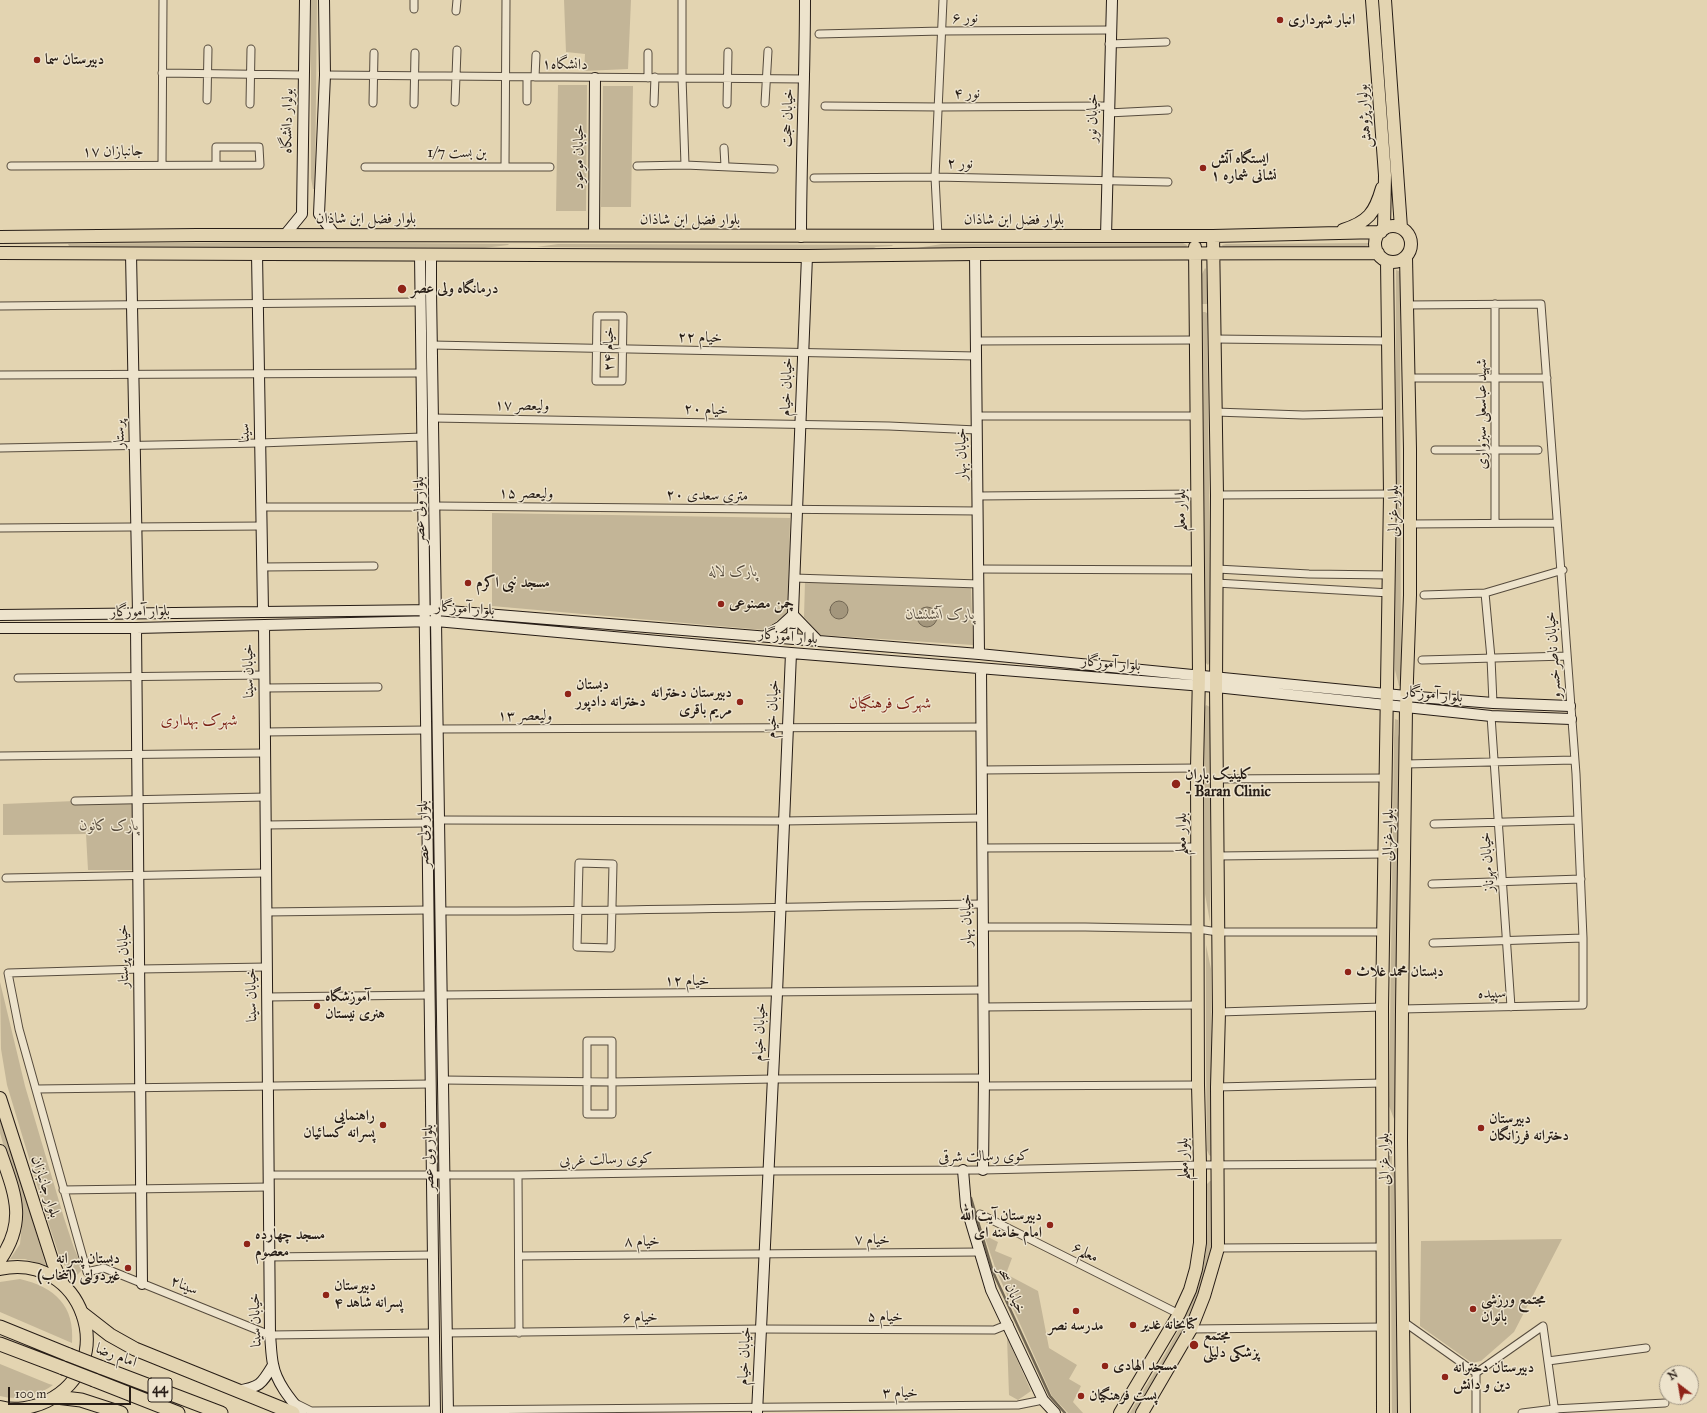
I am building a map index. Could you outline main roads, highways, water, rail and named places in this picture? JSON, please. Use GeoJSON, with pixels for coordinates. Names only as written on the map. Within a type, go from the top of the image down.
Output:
{"type":"FeatureCollection","features":[{"type":"Feature","properties":{"kind":"highway"},"geometry":{"type":"LineString","coordinates":[[83,1314],[110,1335],[135,1350],[237,1391],[293,1407]]}},
{"type":"Feature","properties":{"kind":"highway","name":"امام رضا"},"geometry":{"type":"LineString","coordinates":[[0,1327],[221,1413]]}},
{"type":"Feature","properties":{"kind":"highway","name":"امام رضا"},"geometry":{"type":"LineString","coordinates":[[0,1344],[178,1413]]}},
{"type":"Feature","properties":{"kind":"highway"},"geometry":{"type":"LineString","coordinates":[[56,1397],[81,1400],[121,1413]]}},
{"type":"Feature","properties":{"kind":"main road","name":"بولوار دانشگاه"},"geometry":{"type":"LineString","coordinates":[[284,236],[302,214],[304,0]]}},
{"type":"Feature","properties":{"kind":"main road"},"geometry":{"type":"LineString","coordinates":[[324,0],[325,75],[320,214],[335,235]]}},
{"type":"Feature","properties":{"kind":"main road","name":"خیابان حجت"},"geometry":{"type":"LineString","coordinates":[[801,236],[801,168],[805,79],[805,0]]}},
{"type":"Feature","properties":{"kind":"main road","name":"خیابان نور"},"geometry":{"type":"LineString","coordinates":[[1106,236],[1106,181],[1112,0]]}},
{"type":"Feature","properties":{"kind":"main road","name":"بولوار پژوهش"},"geometry":{"type":"LineString","coordinates":[[1372,0],[1385,175],[1382,230]]}},
{"type":"Feature","properties":{"kind":"main road","name":"بولوار پژوهش"},"geometry":{"type":"LineString","coordinates":[[1385,0],[1401,228]]}},
{"type":"Feature","properties":{"kind":"main road","name":"خیابان موعود"},"geometry":{"type":"LineString","coordinates":[[594,78],[594,235]]}},
{"type":"Feature","properties":{"kind":"main road"},"geometry":{"type":"LineString","coordinates":[[1332,234],[1355,226],[1371,215],[1378,200],[1385,175]]}},
{"type":"Feature","properties":{"kind":"main road"},"geometry":{"type":"LineString","coordinates":[[1389,227],[1401,228],[1410,238],[1412,245],[1410,252],[1406,257],[1395,262],[1387,261],[1378,253],[1376,242],[1382,230],[1389,227]]}},
{"type":"Feature","properties":{"kind":"main road","name":"بلوار فضل ابن شاذان"},"geometry":{"type":"LineString","coordinates":[[0,237],[335,235],[1214,236],[1332,234],[1382,230]]}},
{"type":"Feature","properties":{"kind":"main road"},"geometry":{"type":"LineString","coordinates":[[41,236],[41,253]]}},
{"type":"Feature","properties":{"kind":"main road"},"geometry":{"type":"LineString","coordinates":[[519,236],[519,255]]}},
{"type":"Feature","properties":{"kind":"main road"},"geometry":{"type":"LineString","coordinates":[[900,236],[901,255]]}},
{"type":"Feature","properties":{"kind":"main road","name":"بلوار معلم"},"geometry":{"type":"LineString","coordinates":[[1120,1413],[1179,1314],[1190,1290],[1196,1269],[1200,1243],[1197,768],[1199,680],[1195,236]]}},
{"type":"Feature","properties":{"kind":"main road"},"geometry":{"type":"LineString","coordinates":[[1142,1413],[1191,1329],[1204,1296],[1218,1248],[1217,1087],[1219,1012],[1216,779],[1217,495],[1214,236]]}},
{"type":"Feature","properties":{"kind":"main road"},"geometry":{"type":"LineString","coordinates":[[0,253],[807,256],[1378,253]]}},
{"type":"Feature","properties":{"kind":"main road","name":"پرستار"},"geometry":{"type":"LineString","coordinates":[[131,254],[138,613]]}},
{"type":"Feature","properties":{"kind":"main road","name":"سینا"},"geometry":{"type":"LineString","coordinates":[[257,254],[264,611]]}},
{"type":"Feature","properties":{"kind":"main road","name":"خیابان بهار"},"geometry":{"type":"LineString","coordinates":[[975,254],[979,654]]}},
{"type":"Feature","properties":{"kind":"main road","name":"بلوار ولی عصر"},"geometry":{"type":"LineString","coordinates":[[426,255],[425,291],[432,345],[448,1411]]}},
{"type":"Feature","properties":{"kind":"main road","name":"خیابان خیام"},"geometry":{"type":"LineString","coordinates":[[792,638],[807,256]]}},
{"type":"Feature","properties":{"kind":"main road","name":"بلوار غزالی"},"geometry":{"type":"LineString","coordinates":[[1404,1413],[1401,1132],[1406,702],[1410,595],[1406,257]]}},
{"type":"Feature","properties":{"kind":"main road","name":"بلوار غزالی"},"geometry":{"type":"LineString","coordinates":[[1383,1413],[1382,1007],[1390,593],[1390,414],[1387,261]]}},
{"type":"Feature","properties":{"kind":"main road","name":"بلوار ولی عصر"},"geometry":{"type":"LineString","coordinates":[[425,291],[420,302],[435,1411]]}},
{"type":"Feature","properties":{"kind":"main road"},"geometry":{"type":"LineString","coordinates":[[1196,308],[1214,309]]}},
{"type":"Feature","properties":{"kind":"main road"},"geometry":{"type":"LineString","coordinates":[[384,622],[385,610]]}},
{"type":"Feature","properties":{"kind":"main road","name":"بلوار آموزگار"},"geometry":{"type":"LineString","coordinates":[[0,615],[436,610],[979,654],[1216,682],[1406,702],[1491,716],[1571,719]]}},
{"type":"Feature","properties":{"kind":"main road"},"geometry":{"type":"LineString","coordinates":[[765,636],[781,626],[793,615],[817,640]]}},
{"type":"Feature","properties":{"kind":"main road","name":"بلوار آموزگار"},"geometry":{"type":"LineString","coordinates":[[0,628],[264,626],[436,621],[981,669],[1199,680]]}},
{"type":"Feature","properties":{"kind":"main road"},"geometry":{"type":"LineString","coordinates":[[610,636],[612,624]]}},
{"type":"Feature","properties":{"kind":"main road","name":"خیابان سینا"},"geometry":{"type":"LineString","coordinates":[[264,626],[270,1335],[273,1365],[293,1407],[302,1413]]}},
{"type":"Feature","properties":{"kind":"main road","name":"خیابان پرستار"},"geometry":{"type":"LineString","coordinates":[[136,628],[142,1284]]}},
{"type":"Feature","properties":{"kind":"main road"},"geometry":{"type":"LineString","coordinates":[[888,661],[889,647]]}},
{"type":"Feature","properties":{"kind":"main road","name":"خیابان خیام"},"geometry":{"type":"LineString","coordinates":[[757,1410],[777,993],[791,653]]}},
{"type":"Feature","properties":{"kind":"main road","name":"خیابان بهار"},"geometry":{"type":"LineString","coordinates":[[981,669],[980,727],[982,770],[984,1082],[982,1170]]}},
{"type":"Feature","properties":{"kind":"main road","name":"بلوار آموزگار"},"geometry":{"type":"LineString","coordinates":[[1406,702],[1570,706]]}},
{"type":"Feature","properties":{"kind":"main road"},"geometry":{"type":"LineString","coordinates":[[427,785],[439,784]]}},
{"type":"Feature","properties":{"kind":"main road"},"geometry":{"type":"LineString","coordinates":[[429,950],[441,950]]}},
{"type":"Feature","properties":{"kind":"main road","name":"بلوار جانبازان"},"geometry":{"type":"LineString","coordinates":[[0,1098],[53,1263],[63,1284]]}},
{"type":"Feature","properties":{"kind":"main road"},"geometry":{"type":"LineString","coordinates":[[1382,1132],[1401,1132]]}},
{"type":"Feature","properties":{"kind":"main road","name":"بلوار جانبازان"},"geometry":{"type":"LineString","coordinates":[[0,1151],[16,1198],[17,1220],[12,1237],[0,1260]]}},
{"type":"Feature","properties":{"kind":"main road","name":"خیابان سحر"},"geometry":{"type":"LineString","coordinates":[[963,1170],[966,1206],[991,1290],[1009,1324],[1043,1400],[1055,1413]]}},
{"type":"Feature","properties":{"kind":"main road"},"geometry":{"type":"LineString","coordinates":[[0,1269],[11,1267],[29,1268],[47,1274],[63,1284],[75,1298],[83,1314],[87,1338],[86,1351],[80,1369],[70,1384],[56,1397],[40,1405],[20,1411],[0,1407]]}},
{"type":"Feature","properties":{"kind":"main road"},"geometry":{"type":"LineString","coordinates":[[237,1391],[254,1388],[263,1382],[273,1365]]}},
{"type":"Feature","properties":{"kind":"main road"},"geometry":{"type":"LineString","coordinates":[[435,1411],[448,1411]]}},
{"type":"Feature","properties":{"kind":"waterway"},"geometry":{"type":"LineString","coordinates":[[971,1198],[993,1272],[1050,1396],[1065,1413]]}},
{"type":"Feature","properties":{"kind":"place","name":"انبار شهرداری"},"geometry":{"type":"Point","coordinates":[1280,20]}},
{"type":"Feature","properties":{"kind":"place","name":"دبیرستان سما"},"geometry":{"type":"Point","coordinates":[37,60]}},
{"type":"Feature","properties":{"kind":"place","name":"ایستگاه آتش نشانی شماره ۱"},"geometry":{"type":"Point","coordinates":[1203,168]}},
{"type":"Feature","properties":{"kind":"place","name":"درمانگاه ولی عصر"},"geometry":{"type":"Point","coordinates":[402,289]}},
{"type":"Feature","properties":{"kind":"place","name":"مسجد نبی اکرم"},"geometry":{"type":"Point","coordinates":[468,583]}},
{"type":"Feature","properties":{"kind":"place","name":"چمن مصنوعی"},"geometry":{"type":"Point","coordinates":[721,604]}},
{"type":"Feature","properties":{"kind":"place","name":"دبستان دخترانه دادپور"},"geometry":{"type":"Point","coordinates":[568,694]}},
{"type":"Feature","properties":{"kind":"place","name":"دبیرستان دخترانه مریم باقری"},"geometry":{"type":"Point","coordinates":[740,702]}},
{"type":"Feature","properties":{"kind":"place","name":"کلینیک باران - Baran Clinic"},"geometry":{"type":"Point","coordinates":[1176,784]}},
{"type":"Feature","properties":{"kind":"place","name":"دبستان محمد غلاث"},"geometry":{"type":"Point","coordinates":[1348,972]}},
{"type":"Feature","properties":{"kind":"place","name":"آموزشگاه هنری نیستان"},"geometry":{"type":"Point","coordinates":[317,1006]}},
{"type":"Feature","properties":{"kind":"place","name":"راهنمایی پسرانه کسائیان"},"geometry":{"type":"Point","coordinates":[383,1125]}},
{"type":"Feature","properties":{"kind":"place","name":"دبیرستان دخترانه فرزانگان"},"geometry":{"type":"Point","coordinates":[1481,1128]}},
{"type":"Feature","properties":{"kind":"place","name":"دبیرستان آیت الله امام خامنه ای"},"geometry":{"type":"Point","coordinates":[1050,1225]}},
{"type":"Feature","properties":{"kind":"place","name":"مسجد چهارده معصوم"},"geometry":{"type":"Point","coordinates":[247,1244]}},
{"type":"Feature","properties":{"kind":"place","name":"دبستان پسرانه غیردولتی (اتنخاب)"},"geometry":{"type":"Point","coordinates":[128,1268]}},
{"type":"Feature","properties":{"kind":"place","name":"دبیرستان پسرانه شاهد ۴"},"geometry":{"type":"Point","coordinates":[326,1295]}},
{"type":"Feature","properties":{"kind":"place","name":"مجتمع ورزشی بانوان"},"geometry":{"type":"Point","coordinates":[1473,1309]}},
{"type":"Feature","properties":{"kind":"place","name":"مدرسه نصر"},"geometry":{"type":"Point","coordinates":[1076,1311]}},
{"type":"Feature","properties":{"kind":"place","name":"کتابخانه غدیر"},"geometry":{"type":"Point","coordinates":[1133,1325]}},
{"type":"Feature","properties":{"kind":"place","name":"مجتمع پزشکی دلیلی"},"geometry":{"type":"Point","coordinates":[1194,1345]}},
{"type":"Feature","properties":{"kind":"place","name":"مسجد الهادی"},"geometry":{"type":"Point","coordinates":[1105,1366]}},
{"type":"Feature","properties":{"kind":"place","name":"دبیرستان دخترانه دین و دانش"},"geometry":{"type":"Point","coordinates":[1445,1377]}},
{"type":"Feature","properties":{"kind":"place","name":"پست فرهنگیان"},"geometry":{"type":"Point","coordinates":[1081,1396]}},
{"type":"Feature","properties":{"kind":"district","name":"شهرک فرهنگیان"},"geometry":{"type":"Point","coordinates":[890,704]}},
{"type":"Feature","properties":{"kind":"district","name":"شهرک بهداری"},"geometry":{"type":"Point","coordinates":[199,721]}},
{"type":"Feature","properties":{"kind":"park label","name":"پارک لاله"},"geometry":{"type":"Point","coordinates":[733,572]}},
{"type":"Feature","properties":{"kind":"park label","name":"پارک آتشنشان"},"geometry":{"type":"Point","coordinates":[940,615]}},
{"type":"Feature","properties":{"kind":"park label","name":"پارک کانون"},"geometry":{"type":"Point","coordinates":[109,826]}}]}
